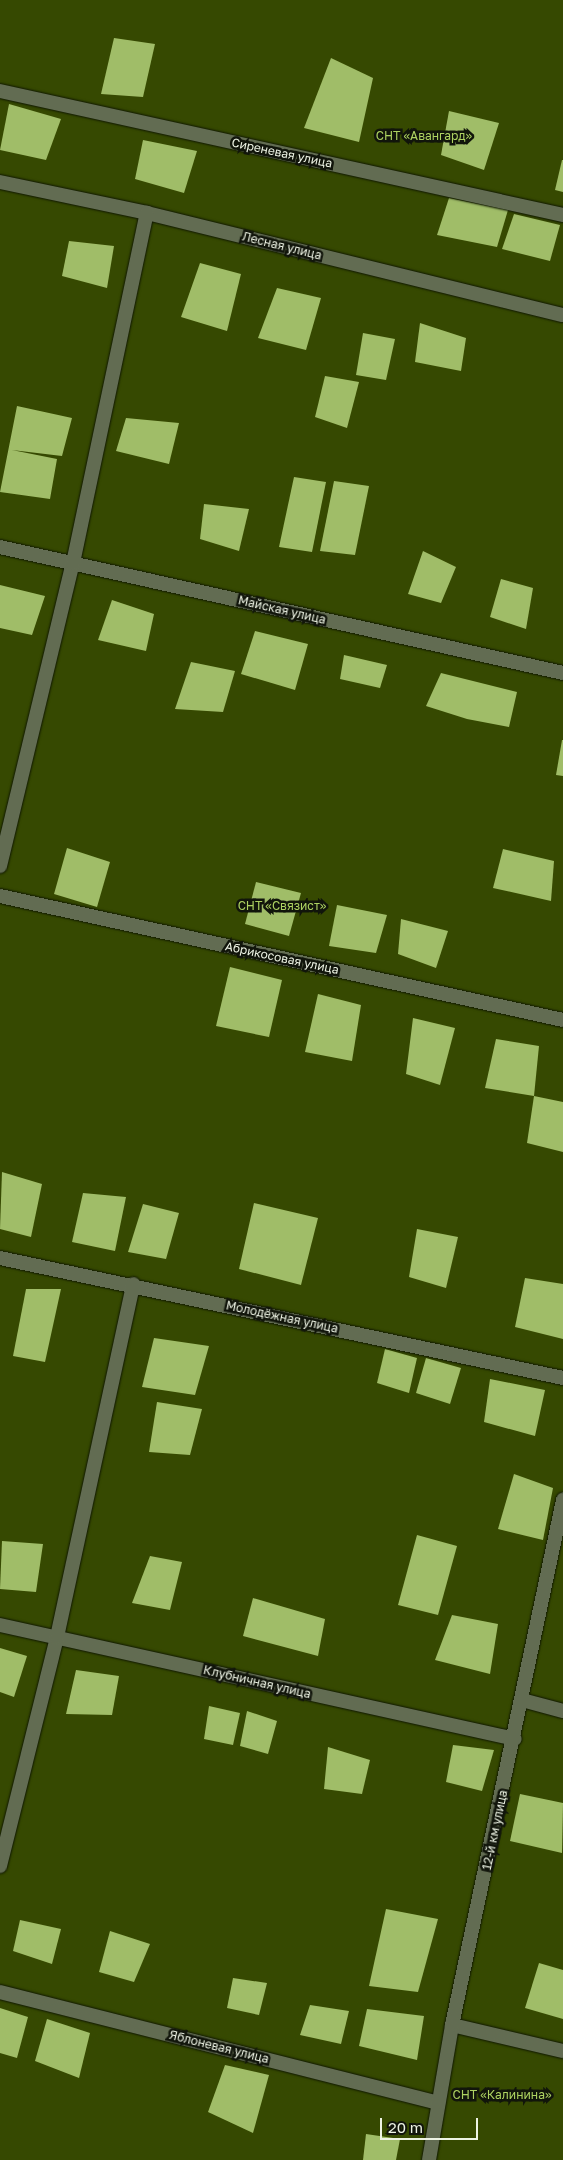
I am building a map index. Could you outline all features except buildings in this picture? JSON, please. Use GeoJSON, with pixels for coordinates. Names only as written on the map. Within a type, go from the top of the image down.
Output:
{"type":"FeatureCollection","features":[{"type":"Feature","properties":{"kind":"street","name":"Сиреневая улица"},"geometry":{"type":"LineString","coordinates":[[0,91],[563,215]]}},
{"type":"Feature","properties":{"kind":"street","name":"Лесная улица"},"geometry":{"type":"LineString","coordinates":[[0,182],[147,213],[563,315]]}},
{"type":"Feature","properties":{"kind":"street"},"geometry":{"type":"LineString","coordinates":[[0,866],[73,563],[147,213]]}},
{"type":"Feature","properties":{"kind":"street","name":"Майская улица"},"geometry":{"type":"LineString","coordinates":[[0,547],[563,673]]}},
{"type":"Feature","properties":{"kind":"street","name":"Абрикосовая улица"},"geometry":{"type":"LineString","coordinates":[[0,896],[563,1020]]}},
{"type":"Feature","properties":{"kind":"street","name":"Молодёжная улица"},"geometry":{"type":"LineString","coordinates":[[0,1258],[133,1284],[563,1378]]}},
{"type":"Feature","properties":{"kind":"street"},"geometry":{"type":"LineString","coordinates":[[0,1866],[57,1637],[133,1284]]}},
{"type":"Feature","properties":{"kind":"street","name":"12-й км улица"},"geometry":{"type":"LineString","coordinates":[[429,2160],[452,2025],[515,1739],[563,1500]]}},
{"type":"Feature","properties":{"kind":"street","name":"Клубничная улица"},"geometry":{"type":"LineString","coordinates":[[0,1625],[515,1739]]}},
{"type":"Feature","properties":{"kind":"street"},"geometry":{"type":"LineString","coordinates":[[522,1700],[563,1711]]}},
{"type":"Feature","properties":{"kind":"street","name":"Яблоневая улица"},"geometry":{"type":"LineString","coordinates":[[0,1992],[438,2103]]}},
{"type":"Feature","properties":{"kind":"street"},"geometry":{"type":"LineString","coordinates":[[452,2025],[563,2051]]}},
{"type":"Feature","properties":{"kind":"green space","name":"СНТ «Связист»"},"geometry":{"type":"Polygon","coordinates":[[[0,0],[563,0],[563,2160],[0,2160],[0,0]]]}},
{"type":"Feature","properties":{"kind":"park label","name":"СНТ «Авангард»"},"geometry":{"type":"Point","coordinates":[424,136]}},
{"type":"Feature","properties":{"kind":"park label","name":"СНТ «Калинина»"},"geometry":{"type":"Point","coordinates":[502,2095]}}]}
